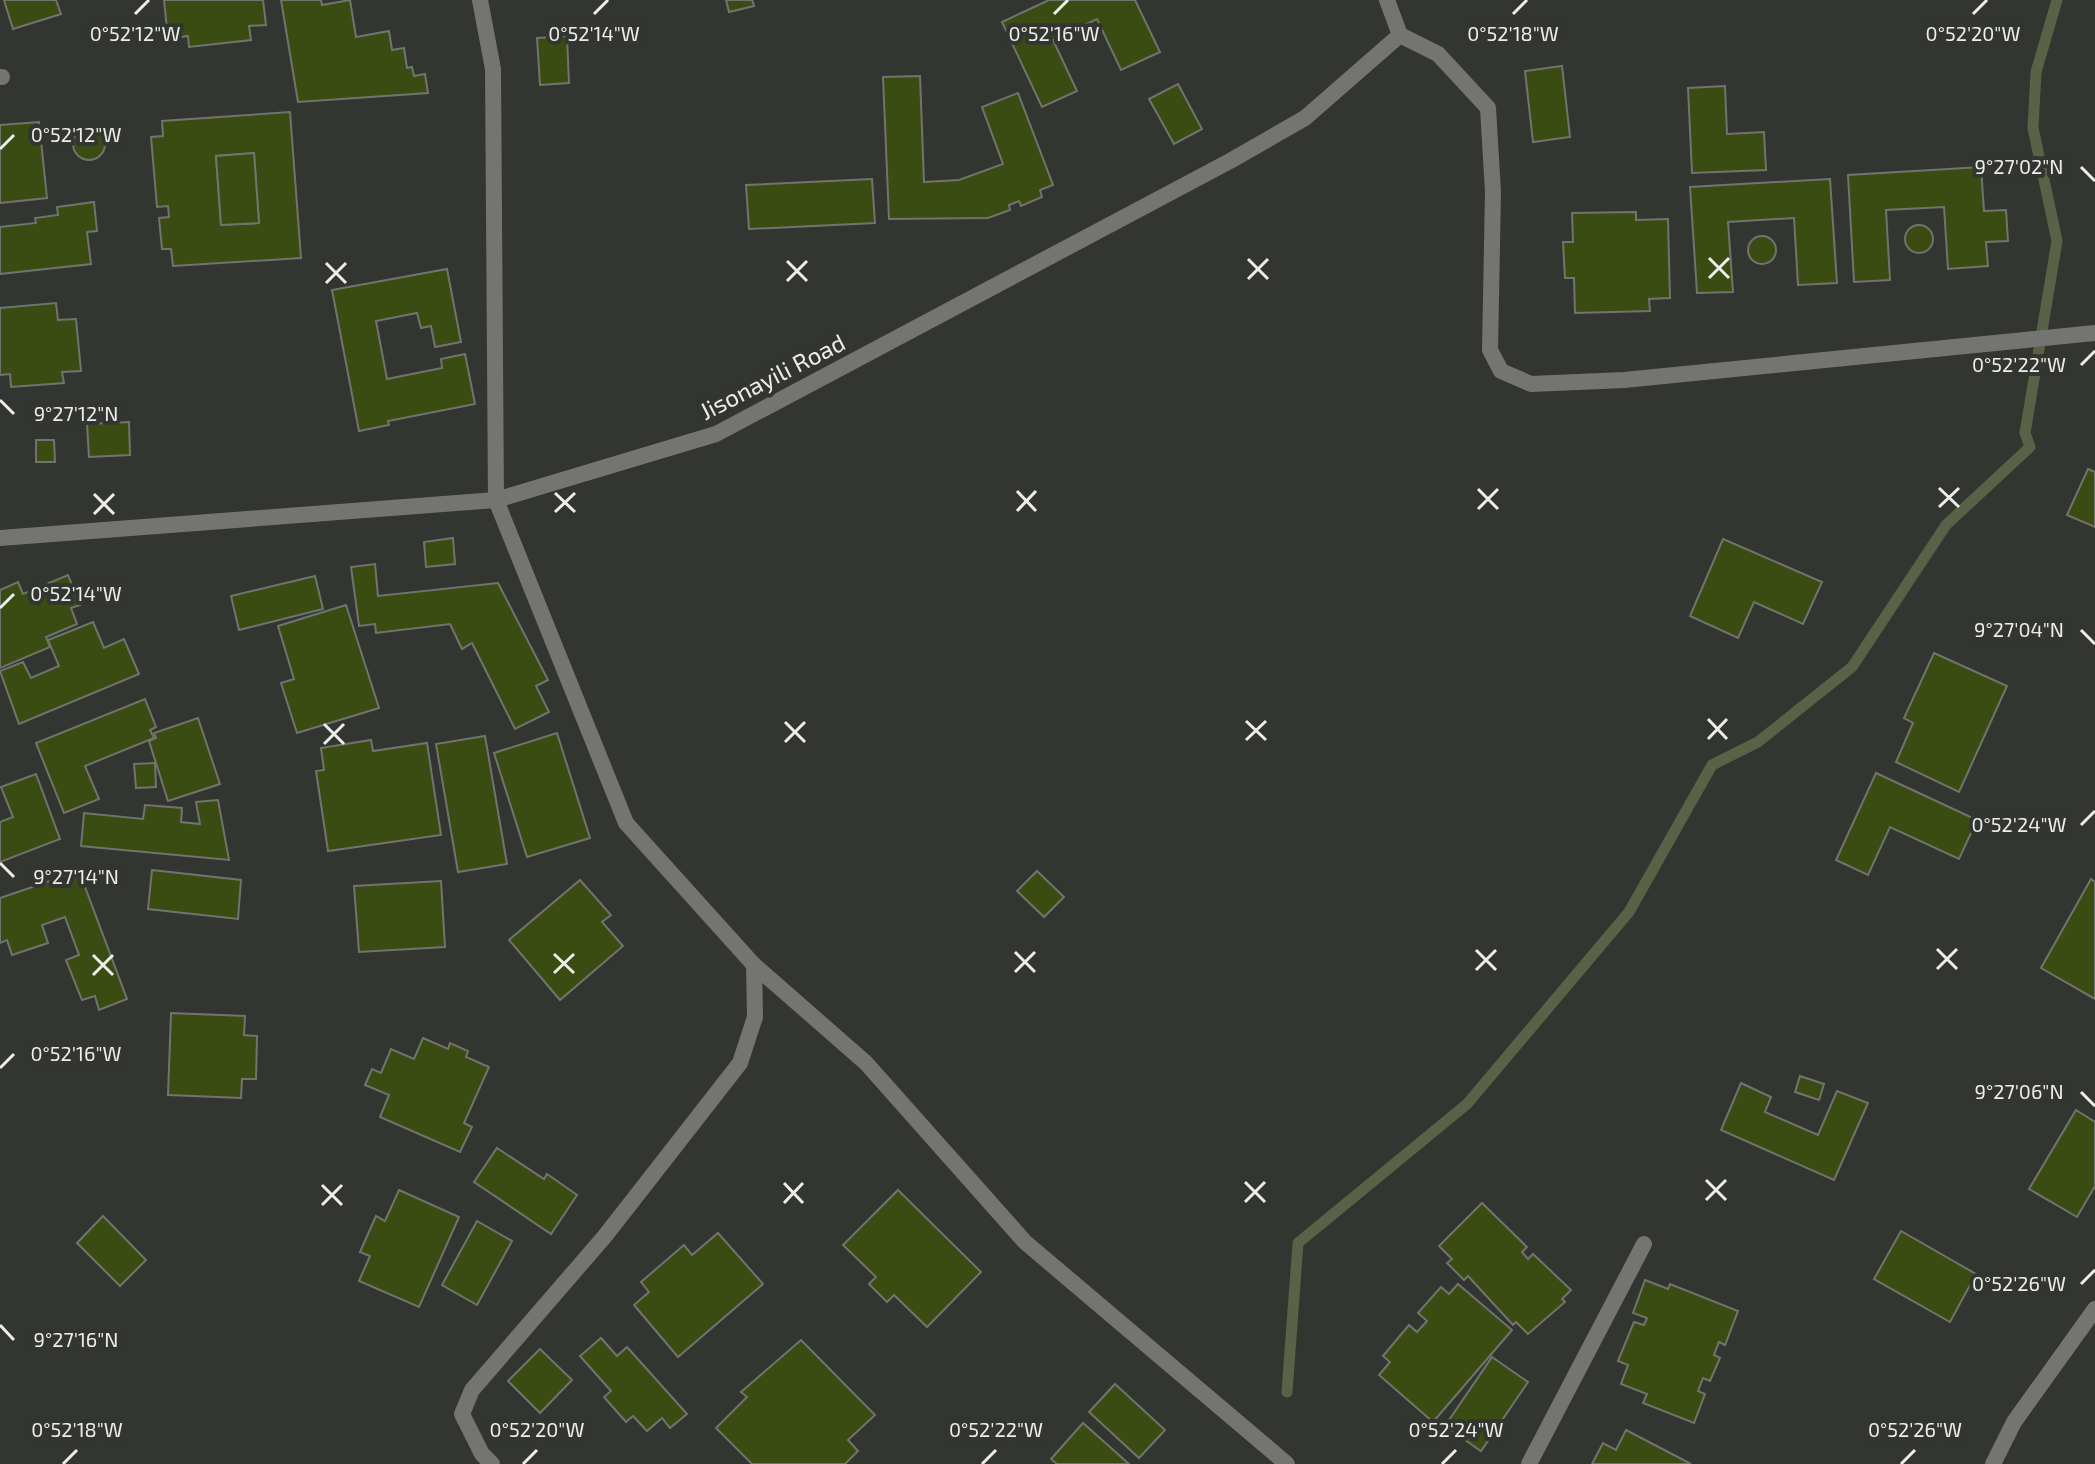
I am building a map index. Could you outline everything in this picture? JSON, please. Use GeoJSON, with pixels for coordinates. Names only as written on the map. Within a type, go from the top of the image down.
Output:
{"type":"FeatureCollection","features":[{"type":"Feature","properties":{"kind":"street"},"geometry":{"type":"LineString","coordinates":[[480,0],[493,69],[496,500],[626,823],[754,965],[866,1063],[1025,1242],[1287,1464]]}},
{"type":"Feature","properties":{"kind":"street"},"geometry":{"type":"LineString","coordinates":[[1387,0],[1400,35],[1438,54],[1488,108],[1493,192],[1490,350],[1501,371],[1531,384],[1624,380],[2095,333]]}},
{"type":"Feature","properties":{"kind":"street","name":"Jisonayili Road"},"geometry":{"type":"LineString","coordinates":[[0,538],[496,500],[716,434],[1305,118],[1400,35]]}},
{"type":"Feature","properties":{"kind":"street"},"geometry":{"type":"LineString","coordinates":[[492,1464],[482,1454],[462,1414],[472,1390],[605,1236],[740,1063],[755,1017],[754,965]]}},
{"type":"Feature","properties":{"kind":"street"},"geometry":{"type":"LineString","coordinates":[[1529,1464],[1644,1244]]}},
{"type":"Feature","properties":{"kind":"street"},"geometry":{"type":"LineString","coordinates":[[1993,1464],[2014,1422],[2095,1309]]}},
{"type":"Feature","properties":{"kind":"building"},"geometry":{"type":"Polygon","coordinates":[[[4,0],[56,0],[61,14],[13,29],[4,0]]]}},
{"type":"Feature","properties":{"kind":"building"},"geometry":{"type":"Polygon","coordinates":[[[164,0],[263,0],[266,25],[249,26],[251,40],[189,47],[188,36],[168,39],[164,0]]]}},
{"type":"Feature","properties":{"kind":"building"},"geometry":{"type":"Polygon","coordinates":[[[281,0],[321,0],[322,5],[350,0],[356,37],[389,31],[392,50],[404,48],[407,68],[412,67],[414,76],[425,74],[428,93],[298,102],[281,0]]]}},
{"type":"Feature","properties":{"kind":"building"},"geometry":{"type":"Polygon","coordinates":[[[726,0],[752,0],[754,6],[729,12],[726,0]]]}},
{"type":"Feature","properties":{"kind":"building"},"geometry":{"type":"Polygon","coordinates":[[[1049,0],[1135,0],[1160,52],[1121,70],[1097,19],[1053,40],[1077,91],[1042,107],[1002,22],[1049,0]]]}},
{"type":"Feature","properties":{"kind":"building"},"geometry":{"type":"Polygon","coordinates":[[[567,36],[569,83],[540,85],[537,38],[567,36]]]}},
{"type":"Feature","properties":{"kind":"building"},"geometry":{"type":"Polygon","coordinates":[[[1562,66],[1570,137],[1533,142],[1525,71],[1562,66]]]}},
{"type":"Feature","properties":{"kind":"building"},"geometry":{"type":"Polygon","coordinates":[[[920,76],[924,182],[959,180],[1003,164],[982,107],[1018,93],[1053,185],[1040,190],[1042,197],[1021,206],[1019,201],[1009,205],[1010,210],[988,218],[889,219],[883,77],[920,76]]]}},
{"type":"Feature","properties":{"kind":"building"},"geometry":{"type":"Polygon","coordinates":[[[1178,84],[1202,129],[1174,144],[1149,99],[1178,84]]]}},
{"type":"Feature","properties":{"kind":"building"},"geometry":{"type":"Polygon","coordinates":[[[1725,86],[1727,134],[1764,132],[1766,170],[1692,173],[1688,88],[1725,86]]]}},
{"type":"Feature","properties":{"kind":"building"},"geometry":{"type":"Polygon","coordinates":[[[290,112],[301,258],[173,266],[171,249],[162,249],[159,218],[169,217],[168,206],[157,207],[151,137],[163,136],[162,121],[290,112]],[[254,153],[216,156],[221,225],[259,223],[254,153]]]}},
{"type":"Feature","properties":{"kind":"building"},"geometry":{"type":"Polygon","coordinates":[[[39,122],[47,198],[0,203],[0,125],[39,122]]]}},
{"type":"Feature","properties":{"kind":"building"},"geometry":{"type":"Polygon","coordinates":[[[89,128],[100,133],[105,144],[100,155],[89,160],[78,155],[73,144],[78,133],[89,128]]]}},
{"type":"Feature","properties":{"kind":"building"},"geometry":{"type":"Polygon","coordinates":[[[254,153],[259,223],[221,225],[216,156],[254,153]]]}},
{"type":"Feature","properties":{"kind":"building"},"geometry":{"type":"Polygon","coordinates":[[[1981,167],[1984,211],[2006,210],[2008,241],[1986,242],[1988,266],[1948,269],[1944,207],[1886,210],[1890,280],[1854,282],[1848,175],[1981,167]]]}},
{"type":"Feature","properties":{"kind":"building"},"geometry":{"type":"Polygon","coordinates":[[[872,179],[875,223],[749,229],[746,185],[872,179]]]}},
{"type":"Feature","properties":{"kind":"building"},"geometry":{"type":"Polygon","coordinates":[[[1830,179],[1837,283],[1798,285],[1794,218],[1728,222],[1733,292],[1697,293],[1690,187],[1830,179]]]}},
{"type":"Feature","properties":{"kind":"building"},"geometry":{"type":"Polygon","coordinates":[[[94,202],[97,231],[87,232],[91,264],[0,274],[0,227],[36,223],[35,218],[58,215],[57,207],[94,202]]]}},
{"type":"Feature","properties":{"kind":"building"},"geometry":{"type":"Polygon","coordinates":[[[1636,212],[1636,220],[1668,219],[1670,298],[1649,299],[1650,311],[1575,313],[1574,278],[1565,278],[1563,242],[1573,242],[1572,213],[1636,212]]]}},
{"type":"Feature","properties":{"kind":"building"},"geometry":{"type":"Polygon","coordinates":[[[1919,225],[1929,229],[1933,239],[1929,249],[1919,253],[1909,249],[1905,239],[1909,229],[1919,225]]]}},
{"type":"Feature","properties":{"kind":"building"},"geometry":{"type":"Polygon","coordinates":[[[1762,236],[1772,240],[1776,250],[1772,260],[1762,264],[1752,260],[1748,250],[1752,240],[1762,236]]]}},
{"type":"Feature","properties":{"kind":"building"},"geometry":{"type":"Polygon","coordinates":[[[447,269],[461,342],[435,347],[431,326],[421,328],[417,313],[376,321],[387,379],[442,368],[441,359],[465,354],[475,404],[388,421],[389,425],[359,431],[332,290],[447,269]]]}},
{"type":"Feature","properties":{"kind":"building"},"geometry":{"type":"Polygon","coordinates":[[[56,303],[58,320],[76,319],[81,371],[62,372],[64,383],[11,387],[10,374],[0,375],[0,308],[56,303]]]}},
{"type":"Feature","properties":{"kind":"building"},"geometry":{"type":"Polygon","coordinates":[[[129,422],[130,455],[89,457],[87,424],[129,422]]]}},
{"type":"Feature","properties":{"kind":"building"},"geometry":{"type":"Polygon","coordinates":[[[36,440],[54,440],[55,462],[36,462],[36,440]]]}},
{"type":"Feature","properties":{"kind":"building"},"geometry":{"type":"Polygon","coordinates":[[[2088,469],[2095,472],[2095,527],[2067,515],[2088,469]]]}},
{"type":"Feature","properties":{"kind":"building"},"geometry":{"type":"Polygon","coordinates":[[[453,538],[455,564],[426,567],[424,542],[453,538]]]}},
{"type":"Feature","properties":{"kind":"building"},"geometry":{"type":"Polygon","coordinates":[[[1723,539],[1822,582],[1803,624],[1754,602],[1738,638],[1690,616],[1723,539]]]}},
{"type":"Feature","properties":{"kind":"building"},"geometry":{"type":"Polygon","coordinates":[[[375,564],[378,596],[498,583],[548,680],[536,686],[549,712],[515,729],[472,643],[462,649],[450,624],[376,633],[375,624],[359,626],[351,567],[375,564]]]}},
{"type":"Feature","properties":{"kind":"building"},"geometry":{"type":"Polygon","coordinates":[[[68,575],[80,605],[71,608],[77,624],[46,637],[50,647],[0,668],[0,590],[18,582],[23,594],[68,575]]]}},
{"type":"Feature","properties":{"kind":"building"},"geometry":{"type":"Polygon","coordinates":[[[315,576],[323,609],[239,630],[231,596],[315,576]]]}},
{"type":"Feature","properties":{"kind":"building"},"geometry":{"type":"Polygon","coordinates":[[[346,605],[379,708],[297,733],[281,683],[294,679],[278,626],[346,605]]]}},
{"type":"Feature","properties":{"kind":"building"},"geometry":{"type":"Polygon","coordinates":[[[93,622],[104,648],[124,639],[139,674],[19,724],[0,671],[23,662],[31,678],[59,666],[48,640],[93,622]]]}},
{"type":"Feature","properties":{"kind":"building"},"geometry":{"type":"Polygon","coordinates":[[[1934,653],[2007,686],[1959,792],[1896,762],[1913,723],[1904,718],[1934,653]]]}},
{"type":"Feature","properties":{"kind":"building"},"geometry":{"type":"Polygon","coordinates":[[[145,699],[156,727],[150,730],[154,738],[85,766],[99,799],[64,813],[36,743],[145,699]]]}},
{"type":"Feature","properties":{"kind":"building"},"geometry":{"type":"Polygon","coordinates":[[[198,718],[220,784],[168,801],[149,741],[156,738],[154,733],[198,718]]]}},
{"type":"Feature","properties":{"kind":"building"},"geometry":{"type":"Polygon","coordinates":[[[557,733],[590,838],[527,857],[494,753],[557,733]]]}},
{"type":"Feature","properties":{"kind":"building"},"geometry":{"type":"Polygon","coordinates":[[[485,736],[507,864],[458,872],[436,744],[485,736]]]}},
{"type":"Feature","properties":{"kind":"building"},"geometry":{"type":"Polygon","coordinates":[[[371,740],[373,751],[427,743],[441,835],[328,851],[316,771],[324,770],[321,748],[371,740]]]}},
{"type":"Feature","properties":{"kind":"building"},"geometry":{"type":"Polygon","coordinates":[[[155,763],[156,787],[136,788],[134,764],[155,763]]]}},
{"type":"Feature","properties":{"kind":"building"},"geometry":{"type":"Polygon","coordinates":[[[1876,773],[1977,820],[1959,859],[1890,827],[1868,875],[1836,860],[1876,773]]]}},
{"type":"Feature","properties":{"kind":"building"},"geometry":{"type":"Polygon","coordinates":[[[36,774],[60,839],[0,862],[0,822],[13,817],[1,787],[36,774]]]}},
{"type":"Feature","properties":{"kind":"building"},"geometry":{"type":"Polygon","coordinates":[[[218,800],[229,860],[81,846],[84,813],[143,819],[145,805],[182,808],[181,822],[200,824],[196,802],[218,800]]]}},
{"type":"Feature","properties":{"kind":"building"},"geometry":{"type":"Polygon","coordinates":[[[152,870],[241,880],[238,919],[148,909],[152,870]]]}},
{"type":"Feature","properties":{"kind":"building"},"geometry":{"type":"Polygon","coordinates":[[[79,871],[127,999],[99,1010],[95,996],[82,1000],[66,960],[79,955],[65,917],[42,925],[48,943],[12,955],[7,940],[0,943],[0,898],[79,871]]]}},
{"type":"Feature","properties":{"kind":"building"},"geometry":{"type":"Polygon","coordinates":[[[1037,871],[1064,897],[1044,917],[1017,891],[1037,871]]]}},
{"type":"Feature","properties":{"kind":"building"},"geometry":{"type":"Polygon","coordinates":[[[2091,879],[2095,882],[2095,999],[2041,968],[2091,879]]]}},
{"type":"Feature","properties":{"kind":"building"},"geometry":{"type":"Polygon","coordinates":[[[580,880],[611,915],[602,922],[623,946],[560,1000],[509,940],[580,880]]]}},
{"type":"Feature","properties":{"kind":"building"},"geometry":{"type":"Polygon","coordinates":[[[441,881],[445,947],[359,952],[354,886],[441,881]]]}},
{"type":"Feature","properties":{"kind":"building"},"geometry":{"type":"Polygon","coordinates":[[[171,1013],[245,1016],[244,1035],[257,1036],[256,1079],[242,1079],[241,1098],[168,1095],[171,1013]]]}},
{"type":"Feature","properties":{"kind":"building"},"geometry":{"type":"Polygon","coordinates":[[[423,1038],[448,1049],[450,1043],[468,1051],[466,1057],[489,1067],[464,1123],[472,1127],[460,1152],[380,1117],[389,1095],[365,1085],[372,1069],[381,1073],[391,1049],[414,1059],[423,1038]]]}},
{"type":"Feature","properties":{"kind":"building"},"geometry":{"type":"Polygon","coordinates":[[[1800,1076],[1824,1084],[1819,1100],[1795,1092],[1800,1076]]]}},
{"type":"Feature","properties":{"kind":"building"},"geometry":{"type":"Polygon","coordinates":[[[1741,1083],[1771,1097],[1765,1112],[1818,1135],[1837,1091],[1868,1103],[1834,1180],[1721,1130],[1741,1083]]]}},
{"type":"Feature","properties":{"kind":"building"},"geometry":{"type":"Polygon","coordinates":[[[2076,1110],[2095,1122],[2095,1186],[2077,1217],[2029,1189],[2076,1110]]]}},
{"type":"Feature","properties":{"kind":"building"},"geometry":{"type":"Polygon","coordinates":[[[497,1148],[544,1179],[547,1174],[577,1195],[551,1234],[474,1182],[497,1148]]]}},
{"type":"Feature","properties":{"kind":"building"},"geometry":{"type":"Polygon","coordinates":[[[399,1190],[459,1217],[419,1307],[359,1281],[370,1256],[360,1252],[376,1216],[385,1221],[399,1190]]]}},
{"type":"Feature","properties":{"kind":"building"},"geometry":{"type":"Polygon","coordinates":[[[898,1190],[981,1272],[927,1327],[894,1295],[887,1302],[869,1284],[876,1277],[843,1245],[898,1190]]]}},
{"type":"Feature","properties":{"kind":"building"},"geometry":{"type":"Polygon","coordinates":[[[1482,1203],[1527,1247],[1522,1252],[1528,1259],[1533,1254],[1571,1290],[1562,1299],[1565,1302],[1528,1334],[1516,1322],[1513,1325],[1468,1276],[1464,1280],[1447,1263],[1452,1259],[1439,1246],[1482,1203]]]}},
{"type":"Feature","properties":{"kind":"building"},"geometry":{"type":"Polygon","coordinates":[[[103,1216],[146,1260],[120,1286],[77,1243],[103,1216]]]}},
{"type":"Feature","properties":{"kind":"building"},"geometry":{"type":"Polygon","coordinates":[[[477,1221],[512,1241],[477,1305],[442,1285],[477,1221]]]}},
{"type":"Feature","properties":{"kind":"building"},"geometry":{"type":"Polygon","coordinates":[[[1901,1231],[1976,1274],[1950,1322],[1874,1279],[1901,1231]]]}},
{"type":"Feature","properties":{"kind":"building"},"geometry":{"type":"Polygon","coordinates":[[[718,1233],[763,1284],[678,1357],[634,1305],[649,1292],[641,1282],[684,1245],[692,1255],[718,1233]]]}},
{"type":"Feature","properties":{"kind":"building"},"geometry":{"type":"Polygon","coordinates":[[[1645,1280],[1668,1289],[1670,1284],[1738,1311],[1725,1345],[1719,1342],[1714,1355],[1720,1358],[1710,1381],[1703,1378],[1698,1391],[1705,1394],[1694,1423],[1643,1403],[1647,1394],[1621,1384],[1628,1365],[1618,1361],[1634,1322],[1644,1325],[1647,1318],[1633,1313],[1645,1280]]]}},
{"type":"Feature","properties":{"kind":"building"},"geometry":{"type":"Polygon","coordinates":[[[1458,1284],[1512,1330],[1433,1422],[1379,1375],[1390,1362],[1383,1356],[1409,1325],[1417,1332],[1427,1321],[1418,1313],[1441,1287],[1449,1294],[1458,1284]]]}},
{"type":"Feature","properties":{"kind":"building"},"geometry":{"type":"Polygon","coordinates":[[[601,1338],[617,1356],[627,1347],[687,1414],[670,1428],[662,1418],[647,1431],[633,1416],[626,1422],[604,1397],[611,1391],[580,1356],[601,1338]]]}},
{"type":"Feature","properties":{"kind":"building"},"geometry":{"type":"Polygon","coordinates":[[[801,1340],[875,1415],[848,1440],[858,1451],[845,1464],[752,1464],[716,1428],[747,1397],[741,1392],[801,1340]]]}},
{"type":"Feature","properties":{"kind":"building"},"geometry":{"type":"Polygon","coordinates":[[[540,1349],[572,1380],[540,1413],[508,1381],[540,1349]]]}},
{"type":"Feature","properties":{"kind":"building"},"geometry":{"type":"Polygon","coordinates":[[[1492,1357],[1528,1382],[1481,1451],[1445,1426],[1492,1357]]]}},
{"type":"Feature","properties":{"kind":"building"},"geometry":{"type":"Polygon","coordinates":[[[1115,1384],[1165,1430],[1139,1458],[1089,1412],[1115,1384]]]}},
{"type":"Feature","properties":{"kind":"building"},"geometry":{"type":"Polygon","coordinates":[[[1083,1423],[1129,1464],[1057,1464],[1051,1459],[1083,1423]]]}},
{"type":"Feature","properties":{"kind":"building"},"geometry":{"type":"Polygon","coordinates":[[[1626,1430],[1691,1464],[1592,1464],[1603,1443],[1616,1450],[1626,1430]]]}},
{"type":"Feature","properties":{"kind":"waterway"},"geometry":{"type":"LineString","coordinates":[[1287,1392],[1298,1243],[1467,1104],[1629,912],[1712,765],[1758,742],[1852,667],[1946,525],[2030,447],[2025,433],[2057,241],[2033,128],[2036,72],[2057,0]]}}]}
